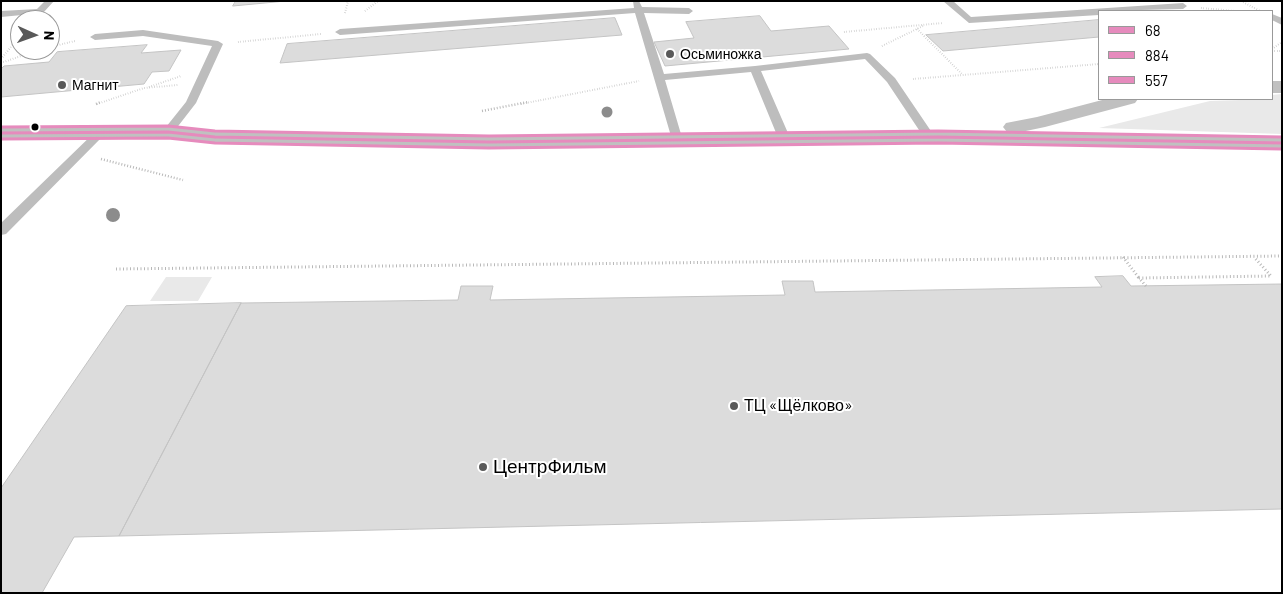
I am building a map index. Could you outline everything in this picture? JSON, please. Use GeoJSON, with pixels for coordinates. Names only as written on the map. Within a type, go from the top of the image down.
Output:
{"type":"FeatureCollection","features":[{"type":"Feature","properties":{"kind":"main road"},"geometry":{"type":"LineString","coordinates":[[933,137],[1038,123],[1124,100]]}},
{"type":"Feature","properties":{"kind":"main road"},"geometry":{"type":"LineString","coordinates":[[1,133],[168,132],[215,137],[489,142],[933,137],[1282,143]]}},
{"type":"Feature","properties":{"kind":"lane"},"geometry":{"type":"LineString","coordinates":[[1,14],[40,12],[50,1]]}},
{"type":"Feature","properties":{"kind":"lane"},"geometry":{"type":"LineString","coordinates":[[947,1],[969,20],[1098,12]]}},
{"type":"Feature","properties":{"kind":"lane"},"geometry":{"type":"LineString","coordinates":[[340,32],[638,6],[688,11]]}},
{"type":"Feature","properties":{"kind":"lane"},"geometry":{"type":"LineString","coordinates":[[638,6],[677,141]]}},
{"type":"Feature","properties":{"kind":"lane"},"geometry":{"type":"LineString","coordinates":[[1121,10],[1183,6]]}},
{"type":"Feature","properties":{"kind":"lane"},"geometry":{"type":"LineString","coordinates":[[95,37],[143,33],[218,44],[190,103],[168,132]]}},
{"type":"Feature","properties":{"kind":"lane"},"geometry":{"type":"LineString","coordinates":[[659,77],[754,69],[866,56],[891,80],[933,137]]}},
{"type":"Feature","properties":{"kind":"lane"},"geometry":{"type":"LineString","coordinates":[[754,69],[785,140]]}},
{"type":"Feature","properties":{"kind":"lane"},"geometry":{"type":"LineString","coordinates":[[4,225],[101,132]]}},
{"type":"Feature","properties":{"kind":"path"},"geometry":{"type":"LineString","coordinates":[[343,19],[348,1]]}},
{"type":"Feature","properties":{"kind":"path"},"geometry":{"type":"LineString","coordinates":[[1241,1],[1258,10]]}},
{"type":"Feature","properties":{"kind":"path"},"geometry":{"type":"LineString","coordinates":[[1183,6],[1225,10]]}},
{"type":"Feature","properties":{"kind":"path"},"geometry":{"type":"LineString","coordinates":[[844,32],[969,20]]}},
{"type":"Feature","properties":{"kind":"path"},"geometry":{"type":"LineString","coordinates":[[882,46],[926,24]]}},
{"type":"Feature","properties":{"kind":"path"},"geometry":{"type":"LineString","coordinates":[[917,29],[963,75]]}},
{"type":"Feature","properties":{"kind":"path"},"geometry":{"type":"LineString","coordinates":[[218,44],[340,32]]}},
{"type":"Feature","properties":{"kind":"path"},"geometry":{"type":"LineString","coordinates":[[60,44],[95,37]]}},
{"type":"Feature","properties":{"kind":"path"},"geometry":{"type":"LineString","coordinates":[[1,59],[10,48]]}},
{"type":"Feature","properties":{"kind":"path"},"geometry":{"type":"LineString","coordinates":[[891,80],[1098,64]]}},
{"type":"Feature","properties":{"kind":"path"},"geometry":{"type":"LineString","coordinates":[[96,104],[207,67]]}},
{"type":"Feature","properties":{"kind":"path"},"geometry":{"type":"LineString","coordinates":[[482,111],[659,77]]}},
{"type":"Feature","properties":{"kind":"path"},"geometry":{"type":"LineString","coordinates":[[144,88],[200,83]]}},
{"type":"Feature","properties":{"kind":"path"},"geometry":{"type":"LineString","coordinates":[[98,158],[183,180]]}},
{"type":"Feature","properties":{"kind":"path"},"geometry":{"type":"LineString","coordinates":[[1139,278],[1271,276],[1253,256]]}},
{"type":"Feature","properties":{"kind":"path"},"geometry":{"type":"LineString","coordinates":[[116,269],[1282,256]]}},
{"type":"Feature","properties":{"kind":"path"},"geometry":{"type":"LineString","coordinates":[[1123,257],[1146,286]]}},
{"type":"Feature","properties":{"kind":"shaded area"},"geometry":{"type":"Polygon","coordinates":[[[1282,94],[1282,134],[1099,128],[1210,101],[1273,100],[1273,95],[1282,94]]]}},
{"type":"Feature","properties":{"kind":"shaded area"},"geometry":{"type":"Polygon","coordinates":[[[166,277],[212,277],[198,301],[150,301],[166,277]]]}},
{"type":"Feature","properties":{"kind":"building"},"geometry":{"type":"Polygon","coordinates":[[[236,1],[286,1],[233,6],[236,1]]]}},
{"type":"Feature","properties":{"kind":"building"},"geometry":{"type":"Polygon","coordinates":[[[760,16],[771,31],[829,26],[849,49],[665,66],[654,42],[694,38],[686,22],[760,16]]]}},
{"type":"Feature","properties":{"kind":"building"},"geometry":{"type":"Polygon","coordinates":[[[615,18],[622,35],[280,63],[287,44],[615,18]]]}},
{"type":"Feature","properties":{"kind":"building"},"geometry":{"type":"Polygon","coordinates":[[[1098,20],[1098,37],[943,51],[926,35],[1098,20]]]}},
{"type":"Feature","properties":{"kind":"building"},"geometry":{"type":"Polygon","coordinates":[[[147,45],[141,53],[181,50],[169,71],[152,72],[144,84],[1,97],[1,69],[4,66],[60,60],[60,52],[147,45]]]}},
{"type":"Feature","properties":{"kind":"building","name":"ТЦ «Щёлково»"},"geometry":{"type":"Polygon","coordinates":[[[1123,276],[1131,286],[1282,284],[1282,509],[119,536],[241,303],[458,300],[461,286],[493,286],[490,300],[785,295],[782,281],[813,281],[815,292],[1102,287],[1095,277],[1123,276]]]}},
{"type":"Feature","properties":{"kind":"building"},"geometry":{"type":"Polygon","coordinates":[[[241,303],[119,536],[74,537],[42,593],[1,593],[1,488],[126,306],[241,303]]]}},
{"type":"Feature","properties":{"kind":"transit line","name":"557"},"geometry":{"type":"LineString","coordinates":[[1,127],[168,126],[215,131],[489,136],[938,131],[1282,137]]}},
{"type":"Feature","properties":{"kind":"transit line","name":"68"},"geometry":{"type":"LineString","coordinates":[[1,133],[168,132],[215,137],[489,142],[938,137],[1282,143]]}},
{"type":"Feature","properties":{"kind":"transit line","name":"884"},"geometry":{"type":"LineString","coordinates":[[1,139],[168,138],[215,143],[489,148],[938,143],[1282,149]]}},
{"type":"Feature","properties":{"kind":"place","name":"Осьминожка"},"geometry":{"type":"Point","coordinates":[670,54]}},
{"type":"Feature","properties":{"kind":"place","name":"Магнит"},"geometry":{"type":"Point","coordinates":[62,85]}},
{"type":"Feature","properties":{"kind":"place","name":"ТЦ «Щёлково»"},"geometry":{"type":"Point","coordinates":[734,406]}},
{"type":"Feature","properties":{"kind":"place","name":"ЦентрФильм"},"geometry":{"type":"Point","coordinates":[483,467]}}]}
